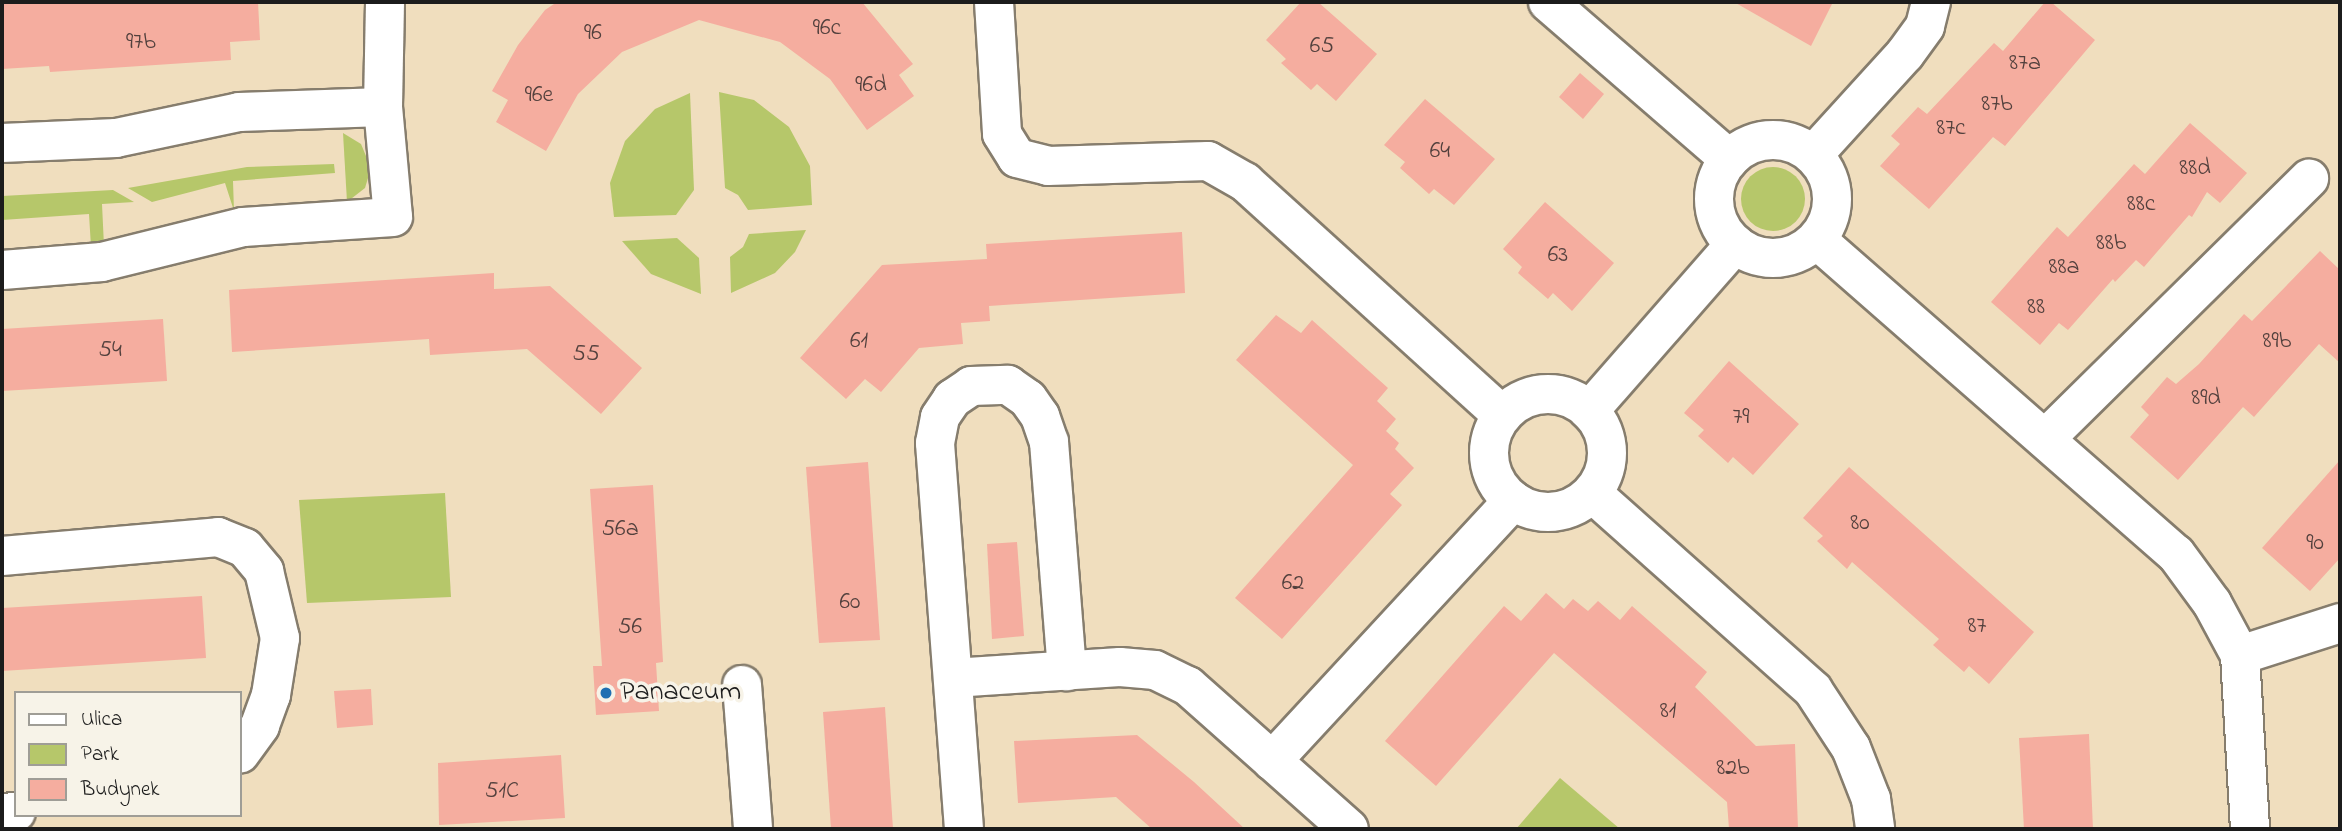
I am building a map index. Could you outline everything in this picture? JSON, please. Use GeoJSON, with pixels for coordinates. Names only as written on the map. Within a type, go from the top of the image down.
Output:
{"type":"FeatureCollection","features":[{"type":"Feature","properties":{"kind":"street"},"geometry":{"type":"LineString","coordinates":[[2,270],[102,262],[243,227],[393,217],[383,107],[385,2]]}},
{"type":"Feature","properties":{"kind":"street"},"geometry":{"type":"LineString","coordinates":[[994,2],[1002,134],[1017,158],[1048,166],[1208,161],[1245,182],[1502,415]]}},
{"type":"Feature","properties":{"kind":"street"},"geometry":{"type":"LineString","coordinates":[[1548,2],[1729,159]]}},
{"type":"Feature","properties":{"kind":"street"},"geometry":{"type":"LineString","coordinates":[[1813,155],[1905,54],[1925,26],[1931,2]]}},
{"type":"Feature","properties":{"kind":"street"},"geometry":{"type":"LineString","coordinates":[[2,144],[116,138],[239,112],[383,107]]}},
{"type":"Feature","properties":{"kind":"street"},"geometry":{"type":"LineString","coordinates":[[1779,139],[1813,155],[1832,187],[1833,206],[1817,240],[1795,254],[1768,259],[1735,244],[1723,230],[1714,194],[1729,159],[1761,141],[1779,139]]}},
{"type":"Feature","properties":{"kind":"street"},"geometry":{"type":"LineString","coordinates":[[2045,439],[2309,179]]}},
{"type":"Feature","properties":{"kind":"street"},"geometry":{"type":"LineString","coordinates":[[1817,240],[2176,554],[2212,603],[2239,655],[2250,829]]}},
{"type":"Feature","properties":{"kind":"street"},"geometry":{"type":"LineString","coordinates":[[1589,411],[1735,244]]}},
{"type":"Feature","properties":{"kind":"street"},"geometry":{"type":"LineString","coordinates":[[964,829],[935,443],[940,417],[952,399],[971,386],[988,383],[1009,385],[1028,399],[1049,442],[1067,671]]}},
{"type":"Feature","properties":{"kind":"street"},"geometry":{"type":"LineString","coordinates":[[1554,394],[1589,411],[1607,442],[1607,460],[1592,493],[1562,511],[1536,511],[1513,501],[1490,470],[1492,432],[1502,415],[1516,402],[1554,394]]}},
{"type":"Feature","properties":{"kind":"street"},"geometry":{"type":"LineString","coordinates":[[1592,493],[1813,690],[1851,748],[1871,800],[1875,829]]}},
{"type":"Feature","properties":{"kind":"street"},"geometry":{"type":"LineString","coordinates":[[1272,761],[1513,501]]}},
{"type":"Feature","properties":{"kind":"street"},"geometry":{"type":"LineString","coordinates":[[2,556],[218,537],[245,548],[264,571],[280,638],[279,667],[271,695],[260,726],[242,751]]}},
{"type":"Feature","properties":{"kind":"street"},"geometry":{"type":"LineString","coordinates":[[2239,655],[2340,623]]}},
{"type":"Feature","properties":{"kind":"street"},"geometry":{"type":"LineString","coordinates":[[953,678],[1067,671],[1156,670],[1188,685],[1349,829]]}},
{"type":"Feature","properties":{"kind":"street"},"geometry":{"type":"LineString","coordinates":[[742,684],[753,829]]}},
{"type":"Feature","properties":{"kind":"green space"},"geometry":{"type":"Polygon","coordinates":[[[719,92],[754,100],[789,127],[810,166],[812,205],[748,210],[738,195],[725,188],[719,92]]]}},
{"type":"Feature","properties":{"kind":"green space"},"geometry":{"type":"Polygon","coordinates":[[[690,93],[694,190],[676,215],[614,217],[610,183],[625,141],[655,109],[690,93]]]}},
{"type":"Feature","properties":{"kind":"green space"},"geometry":{"type":"Polygon","coordinates":[[[343,133],[361,144],[371,168],[365,188],[347,202],[343,133]]]}},
{"type":"Feature","properties":{"kind":"green space"},"geometry":{"type":"Polygon","coordinates":[[[334,164],[335,173],[233,181],[234,211],[225,183],[152,202],[128,188],[247,167],[334,164]]]}},
{"type":"Feature","properties":{"kind":"green space"},"geometry":{"type":"Polygon","coordinates":[[[1773,167],[1785,169],[1796,176],[1803,187],[1803,211],[1796,222],[1785,229],[1773,231],[1761,229],[1750,222],[1743,211],[1741,199],[1743,187],[1750,176],[1761,169],[1773,167]]]}},
{"type":"Feature","properties":{"kind":"green space"},"geometry":{"type":"Polygon","coordinates":[[[113,190],[134,202],[102,204],[104,246],[91,247],[89,214],[2,220],[2,196],[113,190]]]}},
{"type":"Feature","properties":{"kind":"green space"},"geometry":{"type":"Polygon","coordinates":[[[806,230],[795,252],[775,273],[731,293],[730,257],[743,247],[749,234],[806,230]]]}},
{"type":"Feature","properties":{"kind":"green space"},"geometry":{"type":"Polygon","coordinates":[[[677,238],[699,258],[701,294],[651,274],[622,241],[677,238]]]}},
{"type":"Feature","properties":{"kind":"green space"},"geometry":{"type":"Polygon","coordinates":[[[445,493],[451,597],[307,603],[299,500],[445,493]]]}},
{"type":"Feature","properties":{"kind":"green space"},"geometry":{"type":"Polygon","coordinates":[[[1560,778],[1620,829],[1516,829],[1560,778]]]}},
{"type":"Feature","properties":{"kind":"building"},"geometry":{"type":"Polygon","coordinates":[[[2,2],[258,2],[260,40],[230,42],[231,60],[50,72],[49,66],[2,69],[2,2]]]}},
{"type":"Feature","properties":{"kind":"building"},"geometry":{"type":"Polygon","coordinates":[[[557,2],[862,2],[913,64],[899,75],[914,96],[867,130],[830,79],[780,42],[699,20],[622,52],[578,94],[546,151],[496,122],[508,100],[492,91],[518,45],[545,10],[557,2]]]}},
{"type":"Feature","properties":{"kind":"building"},"geometry":{"type":"Polygon","coordinates":[[[1301,2],[1318,2],[1377,54],[1336,101],[1317,84],[1311,90],[1281,63],[1286,59],[1266,40],[1301,2]]]}},
{"type":"Feature","properties":{"kind":"building"},"geometry":{"type":"Polygon","coordinates":[[[1734,2],[1833,2],[1811,46],[1734,2]]]}},
{"type":"Feature","properties":{"kind":"building"},"geometry":{"type":"Polygon","coordinates":[[[2045,2],[2051,2],[2095,40],[2005,146],[1993,137],[1929,209],[1880,166],[1900,144],[1891,136],[1918,107],[1927,114],[1994,43],[2003,51],[2045,2]]]}},
{"type":"Feature","properties":{"kind":"building"},"geometry":{"type":"Polygon","coordinates":[[[1580,73],[1604,94],[1583,119],[1559,97],[1580,73]]]}},
{"type":"Feature","properties":{"kind":"building"},"geometry":{"type":"Polygon","coordinates":[[[1425,99],[1495,159],[1454,205],[1434,189],[1429,194],[1400,168],[1405,162],[1384,145],[1425,99]]]}},
{"type":"Feature","properties":{"kind":"building"},"geometry":{"type":"Polygon","coordinates":[[[2190,123],[2247,173],[2220,203],[2207,192],[2192,217],[2189,215],[2144,267],[2136,260],[2115,282],[2113,279],[2068,330],[2059,323],[2040,345],[1991,302],[2057,227],[2068,237],[2134,164],[2145,174],[2190,123]]]}},
{"type":"Feature","properties":{"kind":"building"},"geometry":{"type":"Polygon","coordinates":[[[1545,202],[1614,263],[1572,311],[1553,293],[1548,299],[1518,273],[1522,267],[1503,249],[1545,202]]]}},
{"type":"Feature","properties":{"kind":"building"},"geometry":{"type":"Polygon","coordinates":[[[1182,232],[1185,293],[989,306],[990,321],[961,323],[963,344],[919,348],[881,392],[865,379],[846,399],[800,358],[882,265],[987,259],[986,244],[1182,232]]]}},
{"type":"Feature","properties":{"kind":"building"},"geometry":{"type":"Polygon","coordinates":[[[2320,251],[2340,270],[2340,363],[2319,344],[2254,417],[2243,407],[2178,480],[2130,437],[2149,415],[2141,407],[2167,377],[2176,384],[2199,364],[2244,314],[2252,321],[2320,251]]]}},
{"type":"Feature","properties":{"kind":"building"},"geometry":{"type":"Polygon","coordinates":[[[494,273],[494,289],[550,286],[642,368],[601,414],[527,349],[430,355],[429,339],[232,352],[229,290],[494,273]]]}},
{"type":"Feature","properties":{"kind":"building"},"geometry":{"type":"Polygon","coordinates":[[[1276,315],[1301,333],[1312,320],[1388,388],[1377,401],[1396,419],[1386,431],[1399,443],[1395,449],[1414,468],[1390,494],[1402,505],[1282,639],[1235,598],[1353,465],[1236,360],[1276,315]]]}},
{"type":"Feature","properties":{"kind":"building"},"geometry":{"type":"Polygon","coordinates":[[[163,319],[167,381],[2,391],[2,329],[163,319]]]}},
{"type":"Feature","properties":{"kind":"building"},"geometry":{"type":"Polygon","coordinates":[[[1729,361],[1799,424],[1753,475],[1733,457],[1728,463],[1698,436],[1704,430],[1684,413],[1729,361]]]}},
{"type":"Feature","properties":{"kind":"building"},"geometry":{"type":"Polygon","coordinates":[[[2340,460],[2340,558],[2310,591],[2262,548],[2340,460]]]}},
{"type":"Feature","properties":{"kind":"building"},"geometry":{"type":"Polygon","coordinates":[[[868,462],[880,640],[819,643],[806,467],[868,462]]]}},
{"type":"Feature","properties":{"kind":"building"},"geometry":{"type":"Polygon","coordinates":[[[1849,467],[2034,632],[1989,684],[1969,666],[1964,672],[1933,645],[1939,639],[1852,562],[1847,569],[1817,541],[1823,536],[1803,518],[1849,467]]]}},
{"type":"Feature","properties":{"kind":"building"},"geometry":{"type":"Polygon","coordinates":[[[653,485],[663,662],[656,663],[659,711],[596,715],[593,666],[602,666],[590,489],[653,485]]]}},
{"type":"Feature","properties":{"kind":"building"},"geometry":{"type":"Polygon","coordinates":[[[1017,542],[1024,636],[992,639],[987,544],[1017,542]]]}},
{"type":"Feature","properties":{"kind":"building"},"geometry":{"type":"Polygon","coordinates":[[[1546,593],[1564,609],[1573,599],[1588,611],[1598,601],[1620,620],[1632,606],[1707,672],[1695,687],[1756,746],[1795,744],[1798,829],[1729,829],[1727,802],[1554,653],[1436,786],[1385,741],[1504,606],[1521,621],[1546,593]]]}},
{"type":"Feature","properties":{"kind":"building"},"geometry":{"type":"Polygon","coordinates":[[[202,596],[206,658],[2,671],[2,608],[202,596]]]}},
{"type":"Feature","properties":{"kind":"building"},"geometry":{"type":"Polygon","coordinates":[[[371,689],[373,725],[337,728],[334,691],[371,689]]]}},
{"type":"Feature","properties":{"kind":"building"},"geometry":{"type":"Polygon","coordinates":[[[885,707],[893,829],[831,829],[823,712],[885,707]]]}},
{"type":"Feature","properties":{"kind":"building"},"geometry":{"type":"Polygon","coordinates":[[[2089,734],[2093,829],[2024,829],[2019,738],[2089,734]]]}},
{"type":"Feature","properties":{"kind":"building"},"geometry":{"type":"Polygon","coordinates":[[[1137,735],[1245,829],[1152,829],[1116,797],[1018,803],[1014,741],[1137,735]]]}},
{"type":"Feature","properties":{"kind":"building"},"geometry":{"type":"Polygon","coordinates":[[[561,755],[565,818],[439,825],[438,763],[561,755]]]}},
{"type":"Feature","properties":{"kind":"place","name":"Panaceum"},"geometry":{"type":"Point","coordinates":[606,693]}}]}
